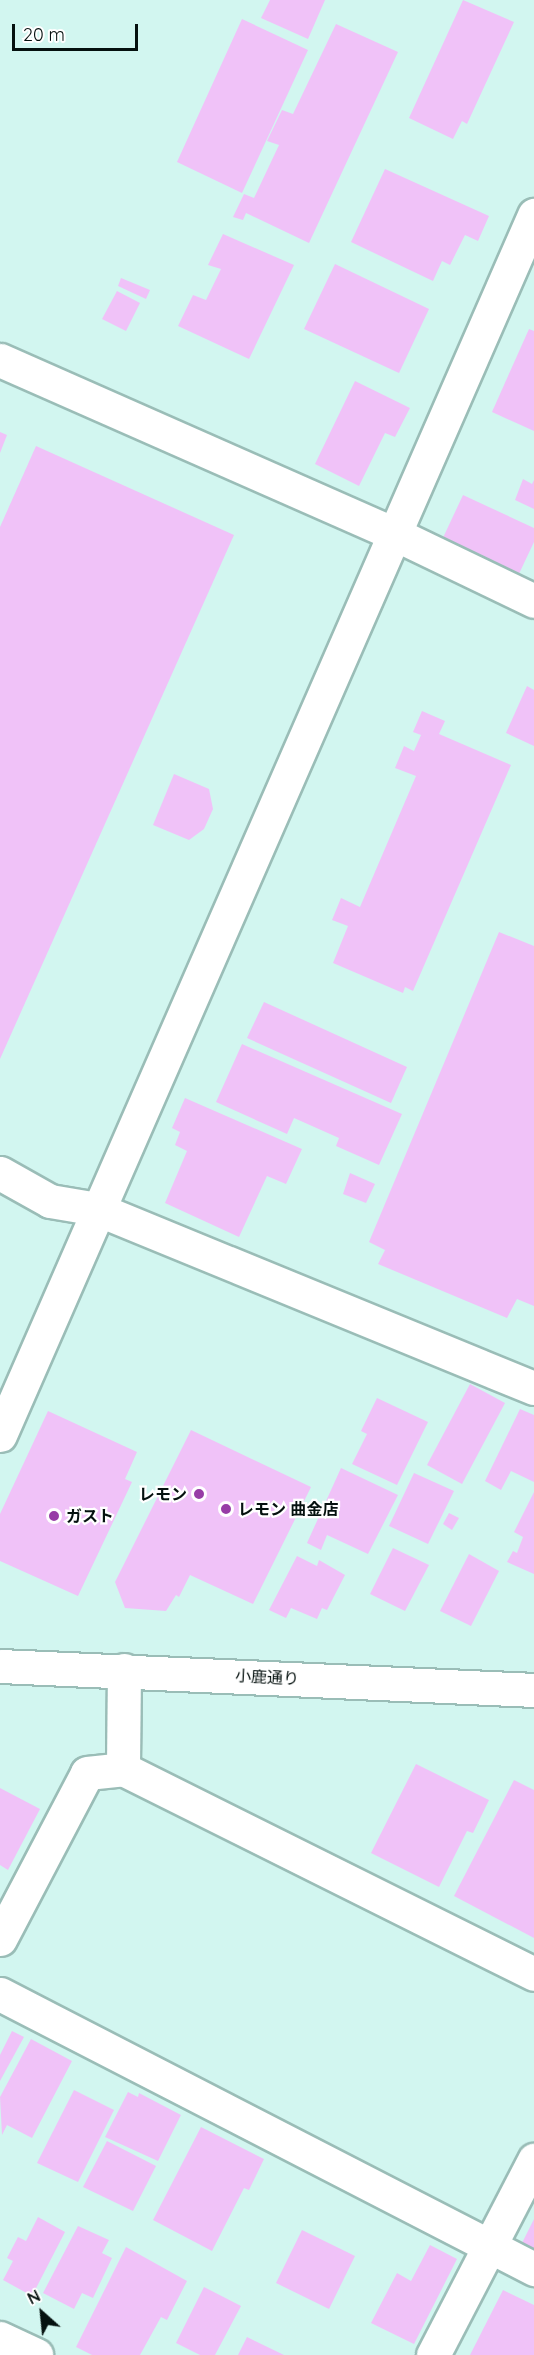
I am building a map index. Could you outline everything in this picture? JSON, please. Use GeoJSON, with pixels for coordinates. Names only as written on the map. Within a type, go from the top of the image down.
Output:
{"type":"FeatureCollection","features":[{"type":"Feature","properties":{"kind":"street"},"geometry":{"type":"LineString","coordinates":[[0,1435],[534,215]]}},
{"type":"Feature","properties":{"kind":"street"},"geometry":{"type":"LineString","coordinates":[[0,360],[395,534],[534,601]]}},
{"type":"Feature","properties":{"kind":"street"},"geometry":{"type":"LineString","coordinates":[[0,1173],[50,1202],[97,1209],[534,1388]]}},
{"type":"Feature","properties":{"kind":"street","name":"小鹿通り"},"geometry":{"type":"LineString","coordinates":[[0,1666],[534,1690]]}},
{"type":"Feature","properties":{"kind":"street"},"geometry":{"type":"LineString","coordinates":[[123,1670],[123,1769]]}},
{"type":"Feature","properties":{"kind":"street"},"geometry":{"type":"LineString","coordinates":[[0,1939],[87,1773],[123,1769],[534,1974]]}},
{"type":"Feature","properties":{"kind":"street"},"geometry":{"type":"LineString","coordinates":[[0,1994],[534,2270]]}},
{"type":"Feature","properties":{"kind":"street"},"geometry":{"type":"LineString","coordinates":[[433,2355],[534,2160]]}},
{"type":"Feature","properties":{"kind":"street"},"geometry":{"type":"LineString","coordinates":[[0,2338],[36,2355]]}},
{"type":"Feature","properties":{"kind":"building"},"geometry":{"type":"Polygon","coordinates":[[[270,0],[325,0],[308,39],[261,18],[270,0]]]}},
{"type":"Feature","properties":{"kind":"building"},"geometry":{"type":"Polygon","coordinates":[[[463,0],[514,22],[467,124],[462,121],[453,139],[409,118],[463,0]]]}},
{"type":"Feature","properties":{"kind":"building"},"geometry":{"type":"Polygon","coordinates":[[[242,19],[308,50],[242,193],[177,162],[242,19]]]}},
{"type":"Feature","properties":{"kind":"building"},"geometry":{"type":"Polygon","coordinates":[[[336,24],[398,52],[309,243],[246,213],[243,220],[233,217],[244,194],[254,198],[279,145],[267,141],[282,110],[293,114],[336,24]]]}},
{"type":"Feature","properties":{"kind":"building"},"geometry":{"type":"Polygon","coordinates":[[[385,169],[489,216],[478,241],[465,235],[450,265],[442,261],[433,281],[351,242],[385,169]]]}},
{"type":"Feature","properties":{"kind":"building"},"geometry":{"type":"Polygon","coordinates":[[[223,234],[294,265],[249,359],[178,326],[193,295],[206,300],[221,269],[208,265],[223,234]]]}},
{"type":"Feature","properties":{"kind":"building"},"geometry":{"type":"Polygon","coordinates":[[[335,264],[429,309],[399,373],[304,329],[335,264]]]}},
{"type":"Feature","properties":{"kind":"building"},"geometry":{"type":"Polygon","coordinates":[[[121,278],[150,290],[146,299],[118,286],[121,278]]]}},
{"type":"Feature","properties":{"kind":"building"},"geometry":{"type":"Polygon","coordinates":[[[117,291],[140,303],[126,331],[102,319],[117,291]]]}},
{"type":"Feature","properties":{"kind":"building"},"geometry":{"type":"Polygon","coordinates":[[[529,329],[534,331],[534,431],[492,412],[529,329]]]}},
{"type":"Feature","properties":{"kind":"building"},"geometry":{"type":"Polygon","coordinates":[[[355,381],[410,408],[395,437],[385,433],[359,486],[315,464],[355,381]]]}},
{"type":"Feature","properties":{"kind":"building"},"geometry":{"type":"Polygon","coordinates":[[[0,432],[7,435],[0,453],[0,432]]]}},
{"type":"Feature","properties":{"kind":"building"},"geometry":{"type":"Polygon","coordinates":[[[36,446],[234,535],[0,1059],[0,527],[36,446]]]}},
{"type":"Feature","properties":{"kind":"building"},"geometry":{"type":"Polygon","coordinates":[[[523,479],[532,484],[534,480],[534,509],[515,500],[523,479]]]}},
{"type":"Feature","properties":{"kind":"building"},"geometry":{"type":"Polygon","coordinates":[[[463,495],[534,528],[534,542],[517,578],[441,542],[463,495]]]}},
{"type":"Feature","properties":{"kind":"building"},"geometry":{"type":"Polygon","coordinates":[[[527,686],[534,690],[534,746],[506,733],[527,686]]]}},
{"type":"Feature","properties":{"kind":"building"},"geometry":{"type":"Polygon","coordinates":[[[422,711],[445,721],[439,734],[511,765],[413,991],[405,987],[403,993],[333,963],[348,926],[332,920],[341,898],[360,907],[416,776],[395,768],[404,746],[414,751],[421,735],[413,732],[422,711]]]}},
{"type":"Feature","properties":{"kind":"building"},"geometry":{"type":"Polygon","coordinates":[[[174,774],[209,789],[213,809],[204,829],[189,840],[153,825],[174,774]]]}},
{"type":"Feature","properties":{"kind":"building"},"geometry":{"type":"Polygon","coordinates":[[[499,932],[534,946],[534,1306],[517,1299],[507,1318],[378,1264],[385,1250],[369,1242],[499,932]]]}},
{"type":"Feature","properties":{"kind":"building"},"geometry":{"type":"Polygon","coordinates":[[[264,1002],[407,1067],[391,1103],[247,1038],[264,1002]]]}},
{"type":"Feature","properties":{"kind":"building"},"geometry":{"type":"Polygon","coordinates":[[[242,1044],[402,1114],[379,1165],[336,1146],[339,1138],[294,1118],[287,1134],[216,1102],[242,1044]]]}},
{"type":"Feature","properties":{"kind":"building"},"geometry":{"type":"Polygon","coordinates":[[[185,1098],[302,1149],[286,1184],[267,1176],[239,1237],[165,1203],[187,1151],[175,1145],[180,1132],[172,1128],[185,1098]]]}},
{"type":"Feature","properties":{"kind":"building"},"geometry":{"type":"Polygon","coordinates":[[[350,1173],[375,1184],[366,1203],[343,1194],[350,1173]]]}},
{"type":"Feature","properties":{"kind":"building"},"geometry":{"type":"Polygon","coordinates":[[[470,1384],[505,1403],[462,1484],[427,1465],[470,1384]]]}},
{"type":"Feature","properties":{"kind":"building"},"geometry":{"type":"Polygon","coordinates":[[[377,1398],[428,1422],[397,1485],[352,1464],[367,1434],[361,1431],[377,1398]]]}},
{"type":"Feature","properties":{"kind":"building"},"geometry":{"type":"Polygon","coordinates":[[[520,1409],[534,1415],[534,1482],[511,1471],[501,1490],[485,1481],[520,1409]]]}},
{"type":"Feature","properties":{"kind":"building"},"geometry":{"type":"Polygon","coordinates":[[[48,1411],[137,1452],[125,1479],[132,1482],[78,1596],[0,1561],[0,1514],[48,1411]]]}},
{"type":"Feature","properties":{"kind":"building","name":"レモン 曲金店"},"geometry":{"type":"Polygon","coordinates":[[[191,1430],[311,1487],[253,1604],[190,1575],[179,1597],[176,1595],[166,1611],[125,1608],[115,1582],[191,1430]]]}},
{"type":"Feature","properties":{"kind":"building"},"geometry":{"type":"Polygon","coordinates":[[[341,1468],[398,1495],[368,1554],[327,1535],[321,1550],[307,1543],[341,1468]]]}},
{"type":"Feature","properties":{"kind":"building"},"geometry":{"type":"Polygon","coordinates":[[[414,1473],[454,1491],[428,1544],[389,1526],[414,1473]]]}},
{"type":"Feature","properties":{"kind":"building"},"geometry":{"type":"Polygon","coordinates":[[[534,1492],[534,1574],[507,1562],[513,1551],[517,1553],[523,1537],[514,1532],[534,1492]]]}},
{"type":"Feature","properties":{"kind":"building"},"geometry":{"type":"Polygon","coordinates":[[[449,1513],[459,1518],[452,1530],[443,1524],[449,1513]]]}},
{"type":"Feature","properties":{"kind":"building"},"geometry":{"type":"Polygon","coordinates":[[[393,1548],[429,1565],[405,1611],[370,1594],[393,1548]]]}},
{"type":"Feature","properties":{"kind":"building"},"geometry":{"type":"Polygon","coordinates":[[[469,1554],[499,1571],[471,1626],[440,1611],[469,1554]]]}},
{"type":"Feature","properties":{"kind":"building"},"geometry":{"type":"Polygon","coordinates":[[[297,1556],[317,1566],[319,1560],[345,1575],[327,1610],[322,1608],[317,1619],[291,1608],[286,1618],[269,1610],[297,1556]]]}},
{"type":"Feature","properties":{"kind":"building"},"geometry":{"type":"Polygon","coordinates":[[[416,1764],[489,1800],[473,1833],[467,1831],[439,1887],[371,1853],[416,1764]]]}},
{"type":"Feature","properties":{"kind":"building"},"geometry":{"type":"Polygon","coordinates":[[[514,1780],[534,1790],[534,1938],[454,1896],[514,1780]]]}},
{"type":"Feature","properties":{"kind":"building"},"geometry":{"type":"Polygon","coordinates":[[[0,1788],[40,1809],[8,1870],[0,1865],[0,1788]]]}},
{"type":"Feature","properties":{"kind":"building"},"geometry":{"type":"Polygon","coordinates":[[[12,2031],[24,2037],[0,2081],[0,2055],[12,2031]]]}},
{"type":"Feature","properties":{"kind":"building"},"geometry":{"type":"Polygon","coordinates":[[[31,2039],[72,2061],[32,2138],[7,2125],[2,2135],[0,2097],[31,2039]]]}},
{"type":"Feature","properties":{"kind":"building"},"geometry":{"type":"Polygon","coordinates":[[[74,2090],[114,2110],[78,2182],[37,2163],[74,2090]]]}},
{"type":"Feature","properties":{"kind":"building"},"geometry":{"type":"Polygon","coordinates":[[[128,2092],[138,2097],[139,2093],[181,2115],[158,2161],[105,2137],[128,2092]]]}},
{"type":"Feature","properties":{"kind":"building"},"geometry":{"type":"Polygon","coordinates":[[[201,2127],[264,2159],[249,2190],[244,2188],[212,2251],[153,2220],[201,2127]]]}},
{"type":"Feature","properties":{"kind":"building"},"geometry":{"type":"Polygon","coordinates":[[[107,2141],[156,2166],[133,2211],[83,2187],[107,2141]]]}},
{"type":"Feature","properties":{"kind":"building"},"geometry":{"type":"Polygon","coordinates":[[[38,2217],[65,2232],[32,2296],[3,2280],[13,2261],[7,2258],[18,2237],[26,2241],[38,2217]]]}},
{"type":"Feature","properties":{"kind":"building"},"geometry":{"type":"Polygon","coordinates":[[[534,2219],[534,2257],[519,2249],[534,2219]]]}},
{"type":"Feature","properties":{"kind":"building"},"geometry":{"type":"Polygon","coordinates":[[[78,2226],[109,2240],[102,2253],[112,2258],[93,2298],[82,2293],[74,2309],[43,2293],[78,2226]]]}},
{"type":"Feature","properties":{"kind":"building"},"geometry":{"type":"Polygon","coordinates":[[[302,2230],[355,2256],[329,2309],[276,2283],[302,2230]]]}},
{"type":"Feature","properties":{"kind":"building"},"geometry":{"type":"Polygon","coordinates":[[[430,2245],[457,2259],[414,2344],[371,2323],[397,2273],[411,2281],[430,2245]]]}},
{"type":"Feature","properties":{"kind":"building"},"geometry":{"type":"Polygon","coordinates":[[[126,2247],[187,2281],[167,2320],[161,2317],[140,2355],[92,2355],[76,2347],[126,2247]]]}},
{"type":"Feature","properties":{"kind":"building"},"geometry":{"type":"Polygon","coordinates":[[[204,2287],[241,2306],[215,2355],[200,2355],[176,2343],[204,2287]]]}},
{"type":"Feature","properties":{"kind":"building"},"geometry":{"type":"Polygon","coordinates":[[[503,2290],[534,2305],[534,2355],[470,2355],[503,2290]]]}},
{"type":"Feature","properties":{"kind":"building"},"geometry":{"type":"Polygon","coordinates":[[[247,2337],[284,2355],[238,2355],[247,2337]]]}},
{"type":"Feature","properties":{"kind":"place","name":"レモン"},"geometry":{"type":"Point","coordinates":[199,1494]}},
{"type":"Feature","properties":{"kind":"place","name":"レモン 曲金店"},"geometry":{"type":"Point","coordinates":[226,1509]}},
{"type":"Feature","properties":{"kind":"place","name":"ガスト"},"geometry":{"type":"Point","coordinates":[54,1516]}}]}
